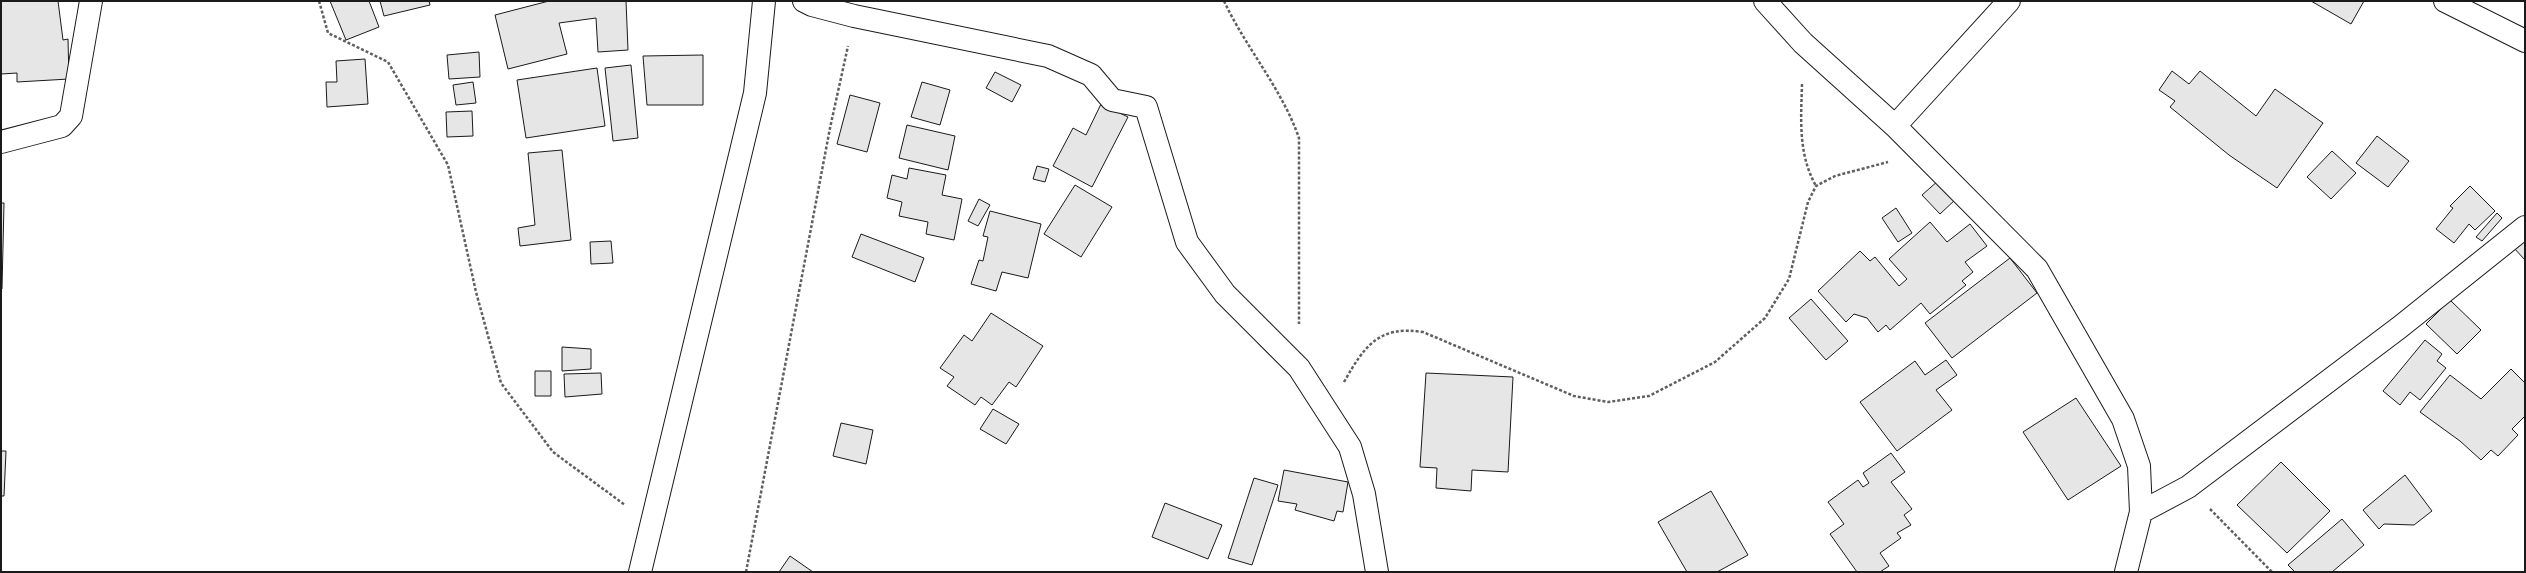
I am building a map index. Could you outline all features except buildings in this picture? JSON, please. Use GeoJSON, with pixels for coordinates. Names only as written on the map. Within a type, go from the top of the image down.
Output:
{"type":"FeatureCollection","features":[{"type":"Feature","properties":{"kind":"street"},"geometry":{"type":"LineString","coordinates":[[1,142],[62,126],[70,116],[91,1]]}},
{"type":"Feature","properties":{"kind":"street"},"geometry":{"type":"LineString","coordinates":[[643,570],[650,524],[755,93],[764,1]]}},
{"type":"Feature","properties":{"kind":"street"},"geometry":{"type":"LineString","coordinates":[[804,1],[812,5],[854,16],[1048,56],[1090,75],[1112,100],[1146,107],[1187,242],[1224,294],[1299,368],[1328,410],[1350,447],[1364,494],[1377,572]]}},
{"type":"Feature","properties":{"kind":"street"},"geometry":{"type":"LineString","coordinates":[[1765,1],[1803,43],[1895,126],[2037,269],[2123,419],[2139,466],[2141,512],[2126,572]]}},
{"type":"Feature","properties":{"kind":"street"},"geometry":{"type":"LineString","coordinates":[[1895,126],[2009,1]]}},
{"type":"Feature","properties":{"kind":"street"},"geometry":{"type":"LineString","coordinates":[[2445,1],[2525,41]]}},
{"type":"Feature","properties":{"kind":"street"},"geometry":{"type":"LineString","coordinates":[[2141,512],[2188,487],[2400,327],[2525,227]]}},
{"type":"Feature","properties":{"kind":"path"},"geometry":{"type":"LineString","coordinates":[[319,1],[328,33],[388,62],[448,165],[476,292],[501,383],[553,452],[650,524]]}},
{"type":"Feature","properties":{"kind":"path"},"geometry":{"type":"LineString","coordinates":[[1224,1],[1233,21],[1291,116],[1299,138],[1299,368]]}},
{"type":"Feature","properties":{"kind":"path"},"geometry":{"type":"LineString","coordinates":[[746,572],[830,128],[854,16]]}},
{"type":"Feature","properties":{"kind":"path"},"geometry":{"type":"LineString","coordinates":[[1803,43],[1802,141],[1804,160],[1816,186]]}},
{"type":"Feature","properties":{"kind":"path"},"geometry":{"type":"LineString","coordinates":[[1328,410],[1363,351],[1385,334],[1405,329],[1423,332],[1574,396],[1608,402],[1649,396],[1715,362],[1765,318],[1789,279],[1808,202],[1816,186],[1835,176],[1921,152]]}},
{"type":"Feature","properties":{"kind":"path"},"geometry":{"type":"LineString","coordinates":[[2188,487],[2272,572]]}}]}
